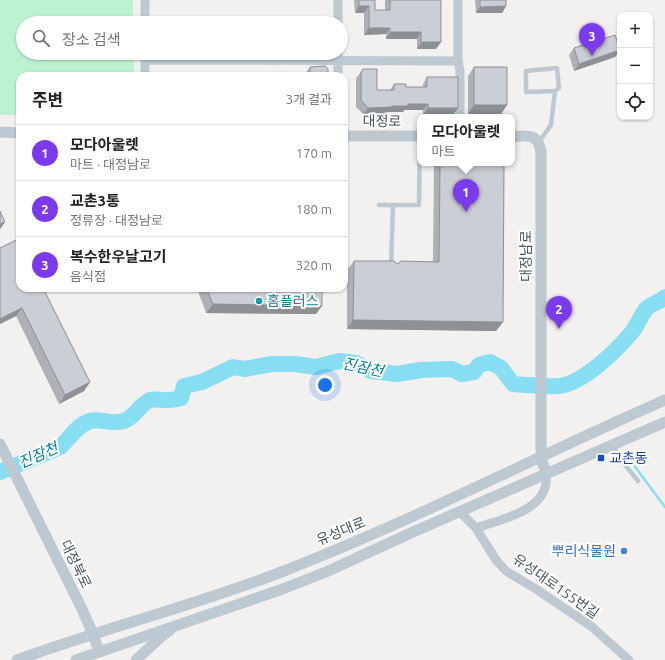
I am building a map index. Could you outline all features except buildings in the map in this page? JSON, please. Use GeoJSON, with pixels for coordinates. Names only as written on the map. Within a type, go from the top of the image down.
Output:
{"type":"FeatureCollection","features":[{"type":"Feature","properties":{"kind":"street"},"geometry":{"type":"LineString","coordinates":[[145,0],[145,16]]}},
{"type":"Feature","properties":{"kind":"street"},"geometry":{"type":"LineString","coordinates":[[338,0],[338,16]]}},
{"type":"Feature","properties":{"kind":"street"},"geometry":{"type":"LineString","coordinates":[[458,0],[460,114]]}},
{"type":"Feature","properties":{"kind":"street"},"geometry":{"type":"LineString","coordinates":[[348,57],[458,61]]}},
{"type":"Feature","properties":{"kind":"street"},"geometry":{"type":"LineString","coordinates":[[145,60],[145,72]]}},
{"type":"Feature","properties":{"kind":"street"},"geometry":{"type":"LineString","coordinates":[[338,60],[338,72]]}},
{"type":"Feature","properties":{"kind":"street"},"geometry":{"type":"LineString","coordinates":[[0,132],[16,133]]}},
{"type":"Feature","properties":{"kind":"street","name":"대정로"},"geometry":{"type":"LineString","coordinates":[[348,136],[417,136]]}},
{"type":"Feature","properties":{"kind":"street"},"geometry":{"type":"LineString","coordinates":[[515,136],[534,138],[540,147]]}},
{"type":"Feature","properties":{"kind":"street","name":"대정남로"},"geometry":{"type":"LineString","coordinates":[[540,147],[541,457]]}},
{"type":"Feature","properties":{"kind":"street","name":"유성대로"},"geometry":{"type":"LineString","coordinates":[[17,660],[206,598],[282,571],[377,533],[665,400]]}},
{"type":"Feature","properties":{"kind":"street"},"geometry":{"type":"LineString","coordinates":[[76,660],[101,656],[179,624],[280,590],[326,572],[459,511],[665,422]]}},
{"type":"Feature","properties":{"kind":"street","name":"대정북로"},"geometry":{"type":"LineString","coordinates":[[2,448],[93,634],[101,656]]}},
{"type":"Feature","properties":{"kind":"street"},"geometry":{"type":"LineString","coordinates":[[476,528],[524,511],[536,503],[544,492],[547,480],[541,457]]}},
{"type":"Feature","properties":{"kind":"street","name":"유성대로155번길"},"geometry":{"type":"LineString","coordinates":[[459,511],[476,528],[496,560],[506,571],[548,596],[592,627],[629,660]]}},
{"type":"Feature","properties":{"kind":"street"},"geometry":{"type":"LineString","coordinates":[[136,660],[162,636],[179,624]]}},
{"type":"Feature","properties":{"kind":"lane"},"geometry":{"type":"LineString","coordinates":[[540,147],[552,125],[555,91],[558,88],[557,68],[526,71],[526,92],[555,91]]}},
{"type":"Feature","properties":{"kind":"lane"},"geometry":{"type":"LineString","coordinates":[[379,204],[419,205],[420,166]]}},
{"type":"Feature","properties":{"kind":"lane"},"geometry":{"type":"LineString","coordinates":[[391,269],[392,205]]}},
{"type":"Feature","properties":{"kind":"lane"},"geometry":{"type":"LineString","coordinates":[[614,444],[617,455],[638,481]]}},
{"type":"Feature","properties":{"kind":"green space"},"geometry":{"type":"Polygon","coordinates":[[[0,0],[133,0],[133,16],[16,16],[16,60],[134,60],[134,72],[16,72],[16,115],[0,115],[0,0]]]}},
{"type":"Feature","properties":{"kind":"waterway","name":"진잠천"},"geometry":{"type":"LineString","coordinates":[[0,472],[60,447],[77,429],[85,423],[94,420],[115,422],[124,421],[150,400],[173,400],[181,398],[184,386],[202,382],[233,367],[244,369],[272,364],[295,364],[316,367],[339,361],[356,363],[371,371],[397,374],[421,370],[452,369],[462,374],[474,372],[479,365],[490,362],[501,368],[513,384],[536,386],[559,386],[569,384],[599,365],[618,348],[632,332],[647,308],[665,297]]}},
{"type":"Feature","properties":{"kind":"waterway"},"geometry":{"type":"LineString","coordinates":[[627,456],[665,507]]}},
{"type":"Feature","properties":{"kind":"place","name":"복수한우날고기"},"geometry":{"type":"Point","coordinates":[592,56]}},
{"type":"Feature","properties":{"kind":"place","name":"모다아울렛"},"geometry":{"type":"Point","coordinates":[466,212]}},
{"type":"Feature","properties":{"kind":"place","name":"홈플러스"},"geometry":{"type":"Point","coordinates":[259,301]}},
{"type":"Feature","properties":{"kind":"place","name":"교촌3통"},"geometry":{"type":"Point","coordinates":[559,329]}},
{"type":"Feature","properties":{"kind":"place","name":"교촌동"},"geometry":{"type":"Point","coordinates":[601,458]}},
{"type":"Feature","properties":{"kind":"place","name":"뿌리식물원"},"geometry":{"type":"Point","coordinates":[624,551]}}]}
